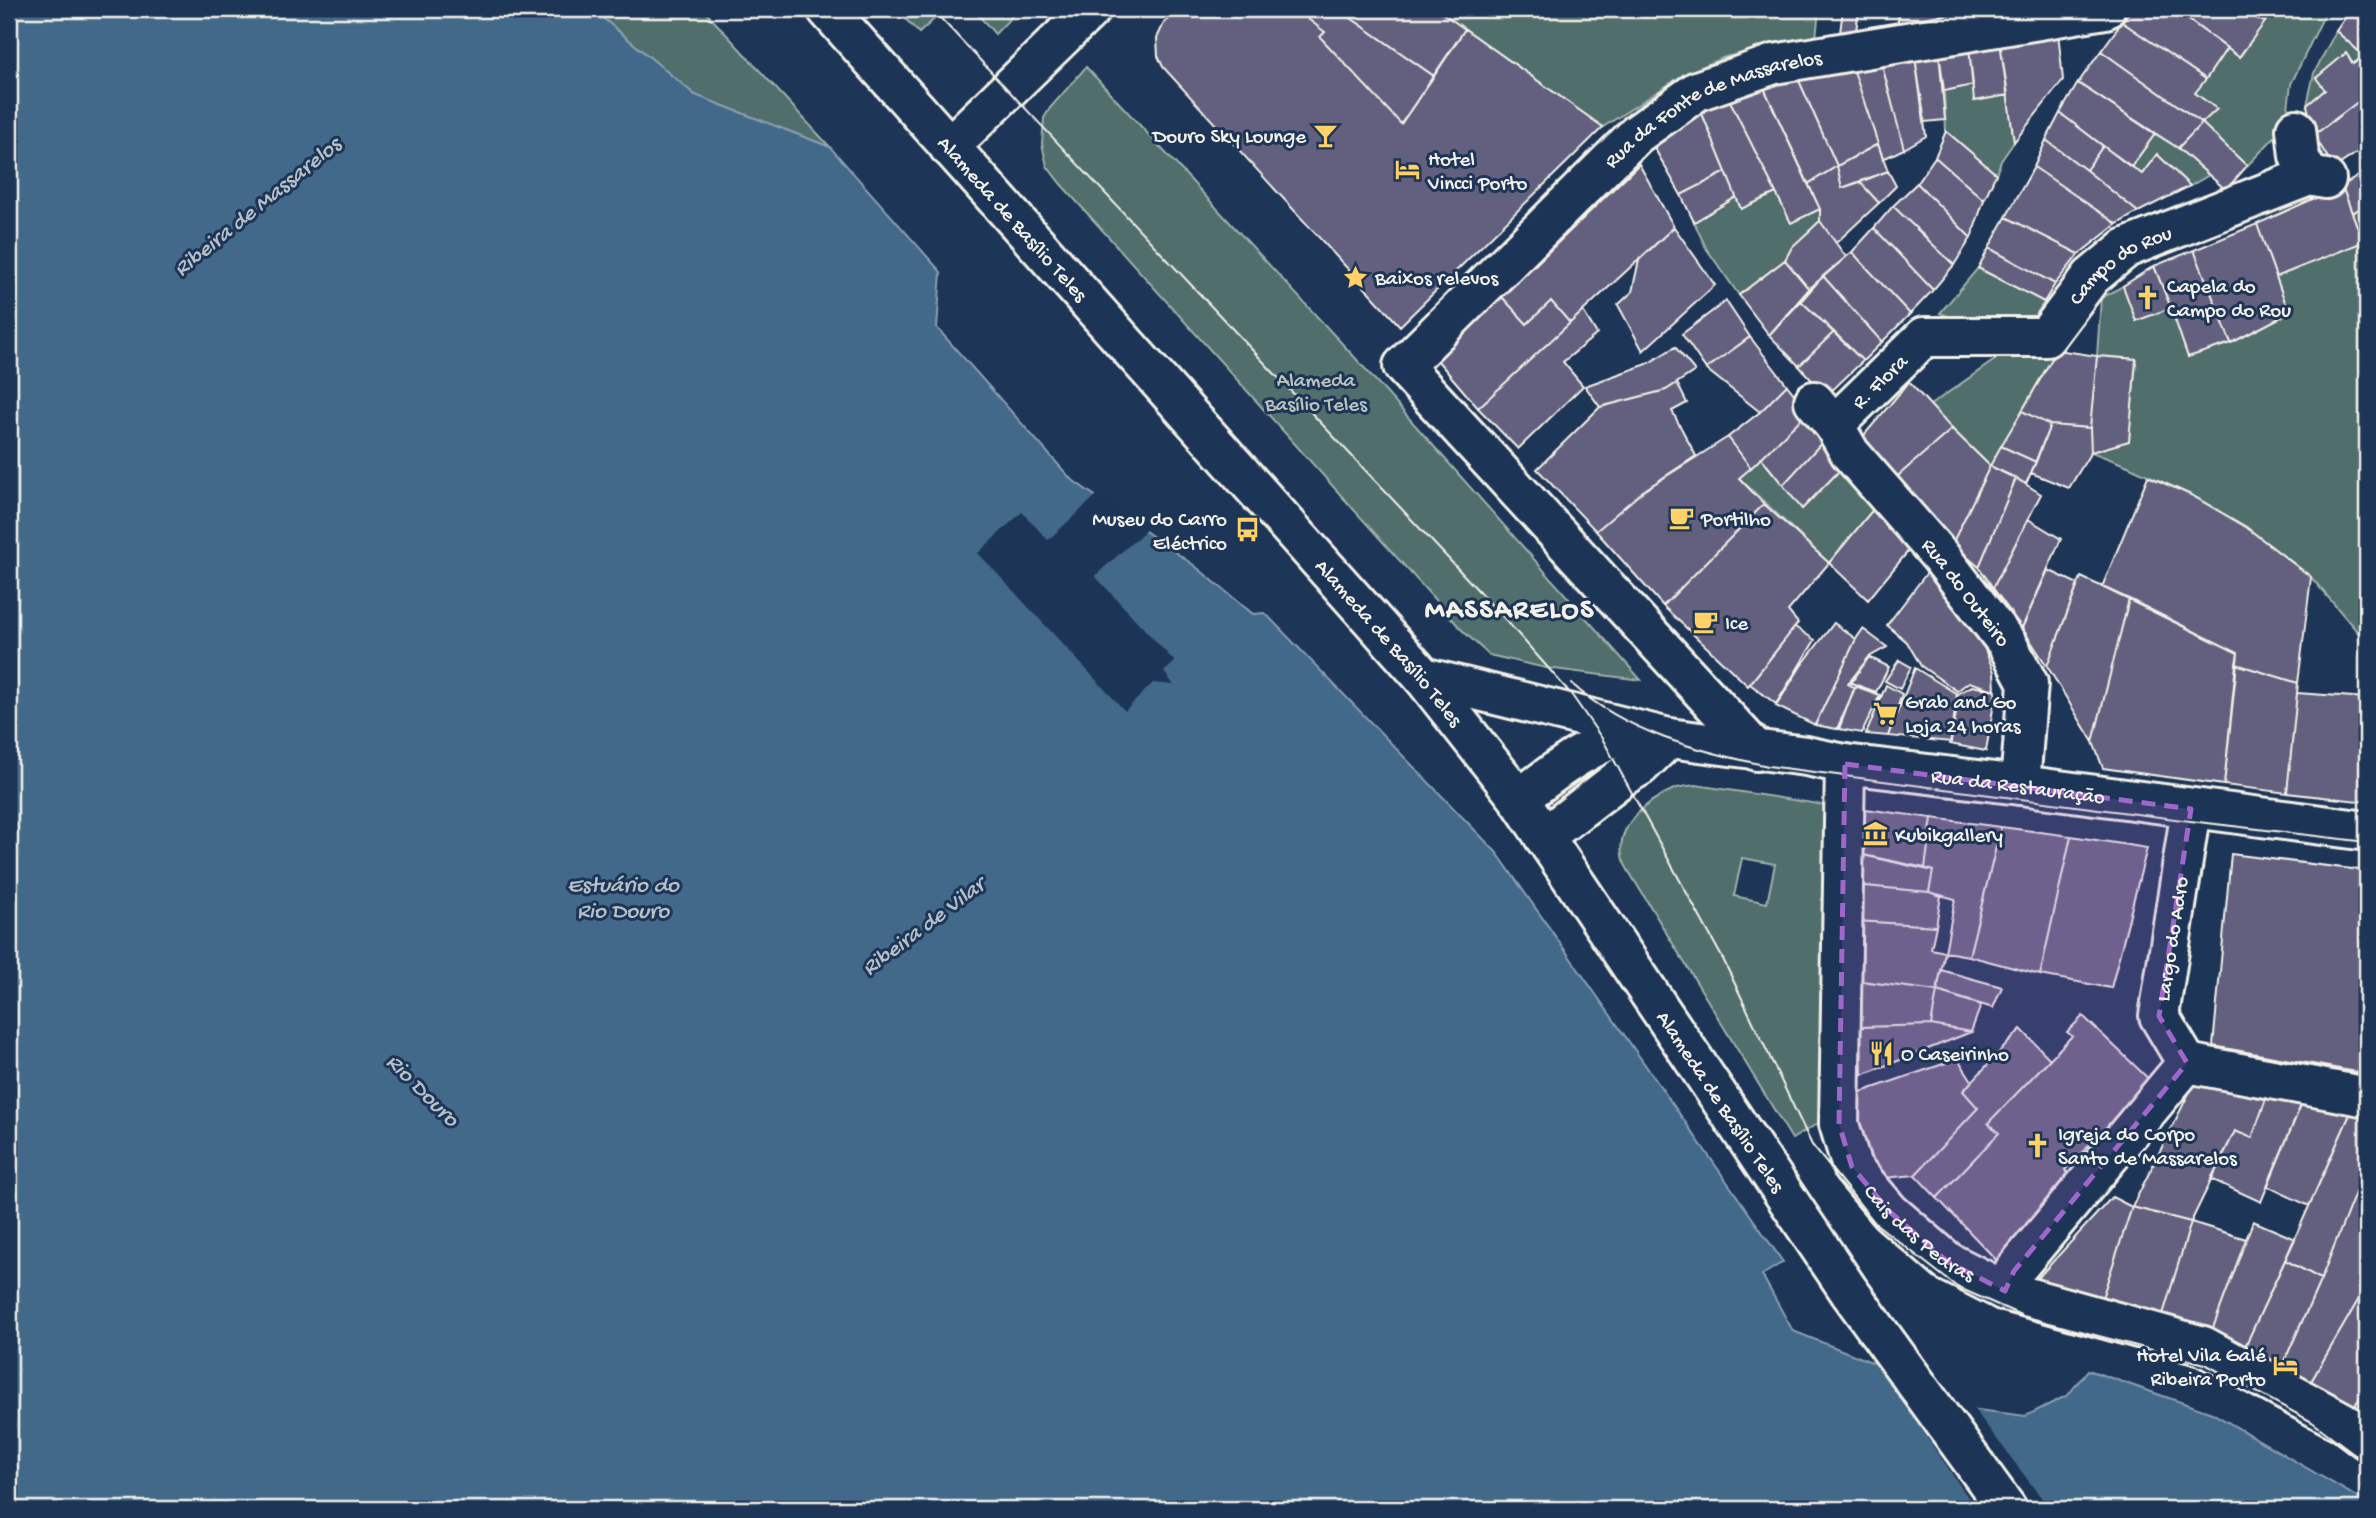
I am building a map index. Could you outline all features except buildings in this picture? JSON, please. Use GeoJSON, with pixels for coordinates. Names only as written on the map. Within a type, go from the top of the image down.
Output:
{"type":"FeatureCollection","features":[{"type":"Feature","properties":{"kind":"street","name":"Alameda de Basílio Teles"},"geometry":{"type":"LineString","coordinates":[[827,9],[1423,677],[1519,799],[1849,1291],[2007,1509]]}},
{"type":"Feature","properties":{"kind":"street","name":"Rua da Fonte de Massarelos"},"geometry":{"type":"LineString","coordinates":[[1757,751],[1403,366],[1697,92],[1774,64],[2105,9]]}},
{"type":"Feature","properties":{"kind":"street"},"geometry":{"type":"LineString","coordinates":[[949,147],[1085,11]]}},
{"type":"Feature","properties":{"kind":"street","name":"Campo do Rou"},"geometry":{"type":"LineString","coordinates":[[1924,337],[2046,337],[2091,277],[2126,248],[2317,177],[2300,156],[2296,129]]}},
{"type":"Feature","properties":{"kind":"street","name":"R. Flora"},"geometry":{"type":"LineString","coordinates":[[1824,413],[1924,337]]}},
{"type":"Feature","properties":{"kind":"street","name":"Rua do Outeiro"},"geometry":{"type":"LineString","coordinates":[[1824,413],[1850,453],[1940,556],[2006,642],[2028,683],[2021,785]]}},
{"type":"Feature","properties":{"kind":"street","name":"Rua da Restauração"},"geometry":{"type":"LineString","coordinates":[[1423,677],[1651,734],[1845,764],[2367,831]]}},
{"type":"Feature","properties":{"kind":"street"},"geometry":{"type":"LineString","coordinates":[[1544,836],[1640,766],[1651,734]]}},
{"type":"Feature","properties":{"kind":"street","name":"Rua da Restauração"},"geometry":{"type":"LineString","coordinates":[[1519,799],[1592,747],[1651,734]]}},
{"type":"Feature","properties":{"kind":"street","name":"Cais das Pedras"},"geometry":{"type":"LineString","coordinates":[[1845,764],[1847,1088],[1839,1124],[1852,1167],[1889,1212],[1948,1262],[2005,1291],[2203,1346],[2343,1422],[2367,1440]]}},
{"type":"Feature","properties":{"kind":"street","name":"Largo do Adro"},"geometry":{"type":"LineString","coordinates":[[2187,1063],[2159,1016],[2191,809]]}},
{"type":"Feature","properties":{"kind":"street"},"geometry":{"type":"LineString","coordinates":[[2005,1291],[2014,1271],[2187,1063],[2367,1097]]}},
{"type":"Feature","properties":{"kind":"highlighted area"},"geometry":{"type":"Polygon","coordinates":[[[1845,764],[2191,809],[2159,1016],[2187,1063],[2014,1271],[2005,1291],[1948,1262],[1890,1212],[1852,1167],[1839,1124],[1845,764]]]}},
{"type":"Feature","properties":{"kind":"green space"},"geometry":{"type":"Polygon","coordinates":[[[592,9],[703,9],[830,147],[695,95],[592,9]]]}},
{"type":"Feature","properties":{"kind":"green space"},"geometry":{"type":"Polygon","coordinates":[[[896,9],[945,9],[919,33],[896,9]]]}},
{"type":"Feature","properties":{"kind":"green space"},"geometry":{"type":"Polygon","coordinates":[[[973,9],[1019,9],[995,34],[973,9]]]}},
{"type":"Feature","properties":{"kind":"green space"},"geometry":{"type":"Polygon","coordinates":[[[1436,9],[1819,9],[1816,38],[1725,57],[1685,74],[1603,127],[1436,9]]]}},
{"type":"Feature","properties":{"kind":"green space"},"geometry":{"type":"Polygon","coordinates":[[[2272,9],[2327,9],[2291,84],[2286,125],[2247,166],[2202,123],[2216,109],[2195,93],[2227,48],[2240,57],[2272,9]]]}},
{"type":"Feature","properties":{"kind":"green space"},"geometry":{"type":"Polygon","coordinates":[[[2336,31],[2364,56],[2353,64],[2346,54],[2325,90],[2307,105],[2314,73],[2336,31]]]}},
{"type":"Feature","properties":{"kind":"green space","name":"Alameda Basílio Teles"},"geometry":{"type":"Polygon","coordinates":[[[1086,67],[1360,363],[1641,680],[1546,668],[1489,655],[1463,631],[1047,166],[1042,144],[1044,118],[1086,67]]]}},
{"type":"Feature","properties":{"kind":"green space"},"geometry":{"type":"Polygon","coordinates":[[[1973,85],[1975,101],[2008,95],[2014,142],[1996,174],[1946,131],[1944,91],[1973,85]]]}},
{"type":"Feature","properties":{"kind":"green space"},"geometry":{"type":"Polygon","coordinates":[[[2155,134],[2178,148],[2209,175],[2190,186],[2157,154],[2142,174],[2131,167],[2155,134]]]}},
{"type":"Feature","properties":{"kind":"green space"},"geometry":{"type":"Polygon","coordinates":[[[1776,193],[1791,222],[1820,209],[1820,221],[1792,247],[1785,260],[1739,295],[1706,248],[1694,222],[1736,197],[1741,209],[1776,193]]]}},
{"type":"Feature","properties":{"kind":"green space"},"geometry":{"type":"Polygon","coordinates":[[[2367,205],[2367,643],[2311,577],[2246,527],[2193,496],[2091,452],[2129,441],[2136,359],[2097,356],[2101,298],[2123,286],[2136,321],[2171,308],[2188,357],[2231,343],[2289,313],[2276,277],[2363,242],[2352,213],[2367,205]]]}},
{"type":"Feature","properties":{"kind":"green space"},"geometry":{"type":"Polygon","coordinates":[[[1978,268],[2044,302],[2028,327],[1967,323],[1940,313],[1978,268]]]}},
{"type":"Feature","properties":{"kind":"green space"},"geometry":{"type":"Polygon","coordinates":[[[2009,350],[2057,350],[1990,466],[1929,406],[2009,350]]]}},
{"type":"Feature","properties":{"kind":"green space"},"geometry":{"type":"Polygon","coordinates":[[[1761,458],[1802,509],[1844,466],[1875,507],[1829,563],[1739,478],[1761,458]]]}},
{"type":"Feature","properties":{"kind":"green space"},"geometry":{"type":"Polygon","coordinates":[[[1696,785],[1832,806],[1822,1121],[1792,1139],[1623,859],[1621,844],[1624,833],[1636,814],[1664,794],[1677,788],[1696,785]],[[1742,858],[1734,896],[1767,903],[1775,864],[1742,858]]]}},
{"type":"Feature","properties":{"kind":"water","name":"Estuário do Rio Douro"},"geometry":{"type":"Polygon","coordinates":[[[9,9],[592,9],[695,95],[830,147],[941,272],[937,328],[1071,479],[1195,566],[1253,614],[1265,613],[1497,853],[1783,1262],[1762,1275],[1793,1331],[1892,1370],[1970,1409],[2026,1416],[2068,1395],[2088,1370],[2212,1413],[2367,1503],[2367,1509],[9,1509],[9,9]]]}},
{"type":"Feature","properties":{"kind":"pier"},"geometry":{"type":"Polygon","coordinates":[[[1098,494],[1147,529],[1095,576],[1175,662],[1164,672],[1174,685],[1153,683],[1125,711],[978,553],[1022,512],[1048,540],[1098,494]]]}},
{"type":"Feature","properties":{"kind":"pier"},"geometry":{"type":"Polygon","coordinates":[[[1874,1360],[1893,1366],[1971,1405],[2050,1509],[1976,1509],[1874,1360]]]}},
{"type":"Feature","properties":{"kind":"tram line"},"geometry":{"type":"LineString","coordinates":[[932,9],[1505,619],[1571,694],[1603,740],[1723,959],[1812,1145],[1875,1223],[1957,1287],[2023,1316],[2205,1364],[2312,1422],[2367,1463]]}},
{"type":"Feature","properties":{"kind":"tram line"},"geometry":{"type":"LineString","coordinates":[[1572,684],[1593,701],[1640,728],[1716,754],[1768,766],[2367,842]]}},
{"type":"Feature","properties":{"kind":"place","name":"Douro Sky Lounge"},"geometry":{"type":"Point","coordinates":[1326,135]}},
{"type":"Feature","properties":{"kind":"place","name":"Hotel Vincci Porto"},"geometry":{"type":"Point","coordinates":[1408,170]}},
{"type":"Feature","properties":{"kind":"place","name":"Baixos relevos"},"geometry":{"type":"Point","coordinates":[1355,277]}},
{"type":"Feature","properties":{"kind":"place","name":"Capela do Campo do Rou"},"geometry":{"type":"Point","coordinates":[2147,297]}},
{"type":"Feature","properties":{"kind":"place","name":"Portilho"},"geometry":{"type":"Point","coordinates":[1681,518]}},
{"type":"Feature","properties":{"kind":"place","name":"Museu do Carro Eléctrico"},"geometry":{"type":"Point","coordinates":[1247,530]}},
{"type":"Feature","properties":{"kind":"place","name":"Ice"},"geometry":{"type":"Point","coordinates":[1705,622]}},
{"type":"Feature","properties":{"kind":"place","name":"Grab and Go Loja 24 horas"},"geometry":{"type":"Point","coordinates":[1885,713]}},
{"type":"Feature","properties":{"kind":"place","name":"Kubikgallery"},"geometry":{"type":"Point","coordinates":[1875,834]}},
{"type":"Feature","properties":{"kind":"place","name":"O Caseirinho"},"geometry":{"type":"Point","coordinates":[1881,1053]}},
{"type":"Feature","properties":{"kind":"place","name":"Igreja do Corpo Santo de Massarelos"},"geometry":{"type":"Point","coordinates":[2038,1145]}},
{"type":"Feature","properties":{"kind":"place","name":"Hotel Vila Galé Ribeira Porto"},"geometry":{"type":"Point","coordinates":[2286,1366]}},
{"type":"Feature","properties":{"kind":"district","name":"MASSARELOS"},"geometry":{"type":"Point","coordinates":[1510,607]}},
{"type":"Feature","properties":{"kind":"water label","name":"Ribeira de Massarelos"},"geometry":{"type":"Point","coordinates":[256,205]}},
{"type":"Feature","properties":{"kind":"water label","name":"Ribeira de Vilar"},"geometry":{"type":"Point","coordinates":[922,925]}},
{"type":"Feature","properties":{"kind":"water label","name":"Rio Douro"},"geometry":{"type":"Point","coordinates":[424,1089]}}]}
